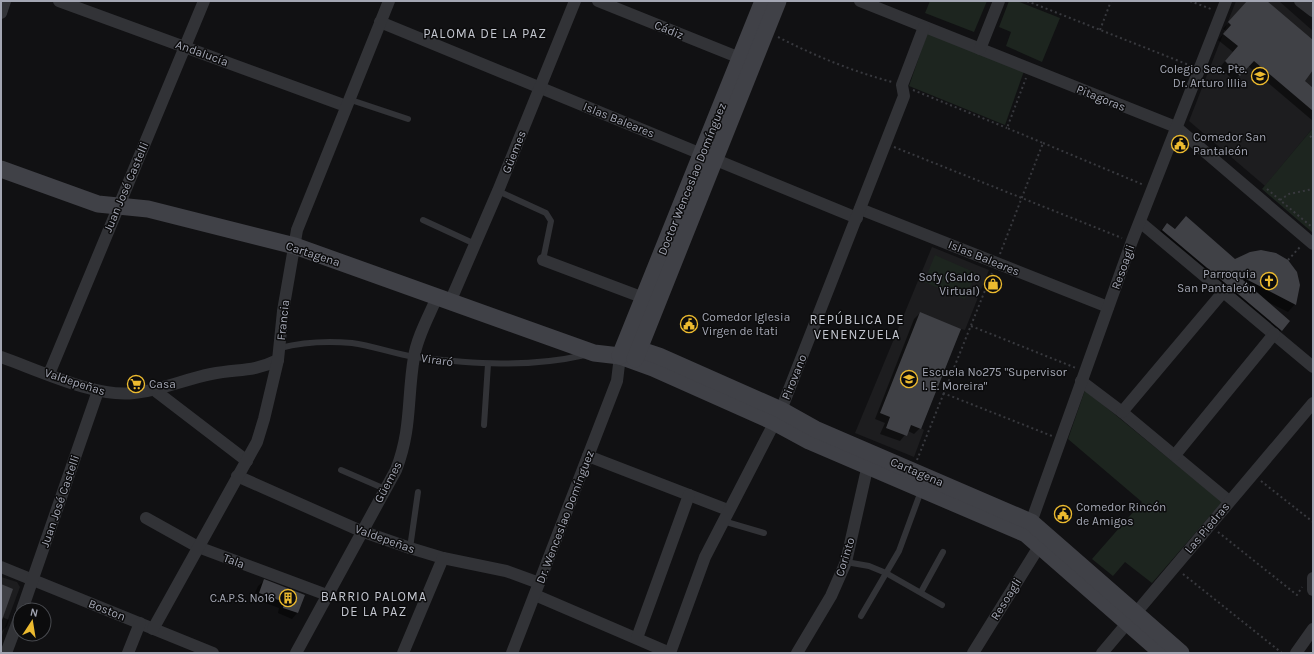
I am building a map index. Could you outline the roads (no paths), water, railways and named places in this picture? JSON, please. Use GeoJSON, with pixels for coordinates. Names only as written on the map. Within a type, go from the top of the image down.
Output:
{"type":"FeatureCollection","features":[{"type":"Feature","properties":{"kind":"main road","name":"Doctor Wenceslao Domínguez"},"geometry":{"type":"LineString","coordinates":[[631,355],[708,157],[740,58],[762,1]]}},
{"type":"Feature","properties":{"kind":"main road","name":"Doctor Wenceslao Domínguez"},"geometry":{"type":"LineString","coordinates":[[631,355],[644,298],[766,31],[778,1]]}},
{"type":"Feature","properties":{"kind":"main road","name":"Cartagena"},"geometry":{"type":"LineString","coordinates":[[1,169],[98,204],[148,209],[295,246],[594,352],[631,355],[777,416],[809,440],[869,459],[913,470],[1028,528],[1131,619],[1162,653]]}},
{"type":"Feature","properties":{"kind":"main road","name":"Cartagena"},"geometry":{"type":"LineString","coordinates":[[869,459],[922,489],[1028,528],[1040,545],[1131,619],[1181,653]]}},
{"type":"Feature","properties":{"kind":"street"},"geometry":{"type":"LineString","coordinates":[[1,13],[5,1]]}},
{"type":"Feature","properties":{"kind":"street","name":"Andalucía"},"geometry":{"type":"LineString","coordinates":[[59,1],[186,47],[347,102]]}},
{"type":"Feature","properties":{"kind":"street","name":"Juan José Castelli"},"geometry":{"type":"LineString","coordinates":[[49,374],[204,1]]}},
{"type":"Feature","properties":{"kind":"street","name":"Francia"},"geometry":{"type":"LineString","coordinates":[[152,629],[257,442],[264,419],[279,354],[283,311],[297,230],[347,102],[389,1]]}},
{"type":"Feature","properties":{"kind":"street","name":"Güemes"},"geometry":{"type":"LineString","coordinates":[[296,653],[361,531],[396,470],[404,450],[408,429],[414,357],[475,244],[575,1]]}},
{"type":"Feature","properties":{"kind":"street","name":"Cádiz"},"geometry":{"type":"LineString","coordinates":[[598,1],[740,58]]}},
{"type":"Feature","properties":{"kind":"street","name":"Pitagoras"},"geometry":{"type":"LineString","coordinates":[[860,1],[1176,127],[1311,237]]}},
{"type":"Feature","properties":{"kind":"street"},"geometry":{"type":"LineString","coordinates":[[980,49],[999,1]]}},
{"type":"Feature","properties":{"kind":"street","name":"Resoagli"},"geometry":{"type":"LineString","coordinates":[[1028,528],[1132,241],[1198,68],[1226,1]]}},
{"type":"Feature","properties":{"kind":"street"},"geometry":{"type":"LineString","coordinates":[[1300,1],[1313,11]]}},
{"type":"Feature","properties":{"kind":"street","name":"Islas Baleares"},"geometry":{"type":"LineString","coordinates":[[380,22],[708,157],[996,263],[1108,307]]}},
{"type":"Feature","properties":{"kind":"street","name":"Pirovano"},"geometry":{"type":"LineString","coordinates":[[670,653],[705,557],[777,416],[904,96],[902,85],[924,27]]}},
{"type":"Feature","properties":{"kind":"street"},"geometry":{"type":"LineString","coordinates":[[1140,222],[1313,367]]}},
{"type":"Feature","properties":{"kind":"street"},"geometry":{"type":"LineString","coordinates":[[544,260],[644,298]]}},
{"type":"Feature","properties":{"kind":"street"},"geometry":{"type":"LineString","coordinates":[[1122,412],[1224,291]]}},
{"type":"Feature","properties":{"kind":"street"},"geometry":{"type":"LineString","coordinates":[[1175,455],[1274,334]]}},
{"type":"Feature","properties":{"kind":"street","name":"Viraró"},"geometry":{"type":"LineString","coordinates":[[153,389],[215,373],[248,371],[263,367],[279,354]]}},
{"type":"Feature","properties":{"kind":"street","name":"Dr. Wenceslao Domínguez"},"geometry":{"type":"LineString","coordinates":[[512,653],[617,381],[631,355]]}},
{"type":"Feature","properties":{"kind":"street","name":"Valdepeñas"},"geometry":{"type":"LineString","coordinates":[[1,357],[98,392],[118,394],[135,393],[153,389]]}},
{"type":"Feature","properties":{"kind":"street"},"geometry":{"type":"LineString","coordinates":[[1083,376],[1122,412],[1229,501]]}},
{"type":"Feature","properties":{"kind":"street"},"geometry":{"type":"LineString","coordinates":[[153,389],[247,461]]}},
{"type":"Feature","properties":{"kind":"street","name":"Juan José Castelli"},"geometry":{"type":"LineString","coordinates":[[25,602],[98,392]]}},
{"type":"Feature","properties":{"kind":"street","name":"Las Piedras"},"geometry":{"type":"LineString","coordinates":[[1102,653],[1313,403]]}},
{"type":"Feature","properties":{"kind":"street"},"geometry":{"type":"LineString","coordinates":[[588,456],[689,495],[726,515]]}},
{"type":"Feature","properties":{"kind":"street","name":"Corinto"},"geometry":{"type":"LineString","coordinates":[[797,653],[831,596],[846,562],[869,459]]}},
{"type":"Feature","properties":{"kind":"street","name":"Valdepeñas"},"geometry":{"type":"LineString","coordinates":[[237,476],[361,531],[443,558],[478,564],[540,583]]}},
{"type":"Feature","properties":{"kind":"street"},"geometry":{"type":"LineString","coordinates":[[636,638],[689,495]]}},
{"type":"Feature","properties":{"kind":"street","name":"Tala"},"geometry":{"type":"LineString","coordinates":[[146,518],[198,547],[327,595]]}},
{"type":"Feature","properties":{"kind":"street","name":"Resoagli"},"geometry":{"type":"LineString","coordinates":[[973,653],[1040,545]]}},
{"type":"Feature","properties":{"kind":"street"},"geometry":{"type":"LineString","coordinates":[[402,653],[443,558]]}},
{"type":"Feature","properties":{"kind":"street","name":"Boston"},"geometry":{"type":"LineString","coordinates":[[1,567],[213,653]]}},
{"type":"Feature","properties":{"kind":"street"},"geometry":{"type":"LineString","coordinates":[[535,595],[670,653]]}},
{"type":"Feature","properties":{"kind":"street"},"geometry":{"type":"LineString","coordinates":[[128,653],[140,623]]}},
{"type":"Feature","properties":{"kind":"street"},"geometry":{"type":"LineString","coordinates":[[1296,653],[1313,629]]}},
{"type":"Feature","properties":{"kind":"street"},"geometry":{"type":"LineString","coordinates":[[6,653],[12,637]]}},
{"type":"Feature","properties":{"kind":"lane"},"geometry":{"type":"LineString","coordinates":[[347,102],[408,119]]}},
{"type":"Feature","properties":{"kind":"lane"},"geometry":{"type":"LineString","coordinates":[[498,191],[546,214],[549,217],[551,221],[551,229],[544,260]]}},
{"type":"Feature","properties":{"kind":"lane"},"geometry":{"type":"LineString","coordinates":[[423,220],[475,244]]}},
{"type":"Feature","properties":{"kind":"lane","name":"Viraró"},"geometry":{"type":"LineString","coordinates":[[279,354],[300,343],[352,343],[414,357],[459,363],[515,365],[557,361],[594,352]]}},
{"type":"Feature","properties":{"kind":"lane"},"geometry":{"type":"LineString","coordinates":[[484,425],[488,364]]}},
{"type":"Feature","properties":{"kind":"lane"},"geometry":{"type":"LineString","coordinates":[[341,470],[385,490]]}},
{"type":"Feature","properties":{"kind":"lane"},"geometry":{"type":"LineString","coordinates":[[861,616],[899,551],[922,489]]}},
{"type":"Feature","properties":{"kind":"lane"},"geometry":{"type":"LineString","coordinates":[[410,548],[418,492]]}},
{"type":"Feature","properties":{"kind":"lane"},"geometry":{"type":"LineString","coordinates":[[726,515],[764,534]]}},
{"type":"Feature","properties":{"kind":"lane"},"geometry":{"type":"LineString","coordinates":[[921,592],[943,552]]}},
{"type":"Feature","properties":{"kind":"lane"},"geometry":{"type":"LineString","coordinates":[[846,562],[869,566],[886,573],[942,605]]}},
{"type":"Feature","properties":{"kind":"place","name":"Colegio Sec. Pte. Dr. Arturo Illia"},"geometry":{"type":"Point","coordinates":[1260,76]}},
{"type":"Feature","properties":{"kind":"place","name":"Comedor San Pantaleón"},"geometry":{"type":"Point","coordinates":[1180,144]}},
{"type":"Feature","properties":{"kind":"place","name":"Parroquia San Pantaleón"},"geometry":{"type":"Point","coordinates":[1269,281]}},
{"type":"Feature","properties":{"kind":"place","name":"Sofy (Saldo Virtual)"},"geometry":{"type":"Point","coordinates":[993,284]}},
{"type":"Feature","properties":{"kind":"place","name":"Comedor Iglesia Virgen de Itati"},"geometry":{"type":"Point","coordinates":[689,324]}},
{"type":"Feature","properties":{"kind":"place","name":"Escuela Nº275 \"Supervisor I. E. Moreira\""},"geometry":{"type":"Point","coordinates":[909,379]}},
{"type":"Feature","properties":{"kind":"place","name":"Casa"},"geometry":{"type":"Point","coordinates":[136,384]}},
{"type":"Feature","properties":{"kind":"place","name":"Comedor Rincón de Amigos"},"geometry":{"type":"Point","coordinates":[1063,514]}},
{"type":"Feature","properties":{"kind":"place","name":"C.A.P.S. Nº16"},"geometry":{"type":"Point","coordinates":[288,598]}},
{"type":"Feature","properties":{"kind":"district","name":"PALOMA DE LA PAZ"},"geometry":{"type":"Point","coordinates":[485,33]}},
{"type":"Feature","properties":{"kind":"district","name":"REPÚBLICA DE VENENZUELA"},"geometry":{"type":"Point","coordinates":[857,326]}},
{"type":"Feature","properties":{"kind":"district","name":"BARRIO PALOMA DE LA PAZ"},"geometry":{"type":"Point","coordinates":[374,604]}}]}
